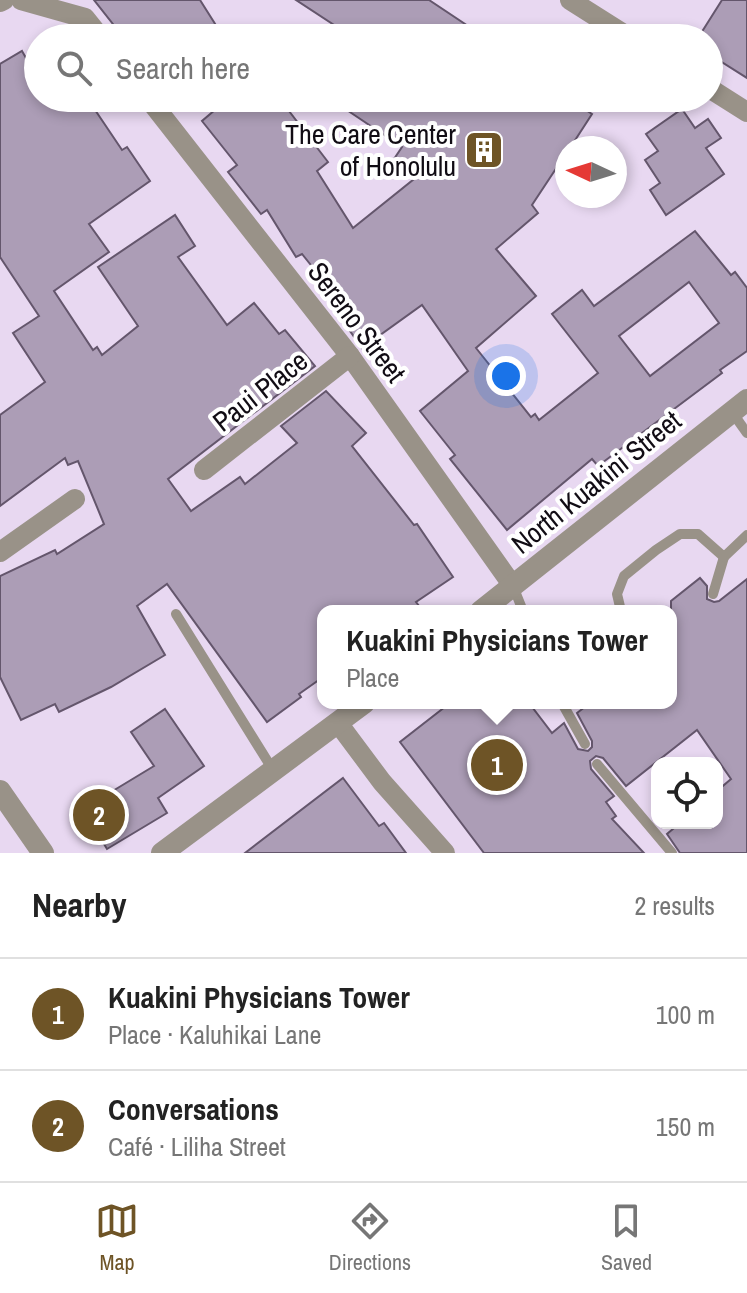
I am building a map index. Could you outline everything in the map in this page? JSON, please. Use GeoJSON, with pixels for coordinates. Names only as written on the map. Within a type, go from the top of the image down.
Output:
{"type":"FeatureCollection","features":[{"type":"Feature","properties":{"kind":"street"},"geometry":{"type":"LineString","coordinates":[[21,0],[85,18],[90,24]]}},
{"type":"Feature","properties":{"kind":"street"},"geometry":{"type":"LineString","coordinates":[[570,0],[608,24]]}},
{"type":"Feature","properties":{"kind":"street"},"geometry":{"type":"LineString","coordinates":[[723,97],[747,112]]}},
{"type":"Feature","properties":{"kind":"street","name":"Sereno Street"},"geometry":{"type":"LineString","coordinates":[[159,112],[350,356],[513,586]]}},
{"type":"Feature","properties":{"kind":"street","name":"Paui Place"},"geometry":{"type":"LineString","coordinates":[[204,470],[350,356]]}},
{"type":"Feature","properties":{"kind":"street","name":"North Kuakini Street"},"geometry":{"type":"LineString","coordinates":[[489,605],[739,406]]}},
{"type":"Feature","properties":{"kind":"street"},"geometry":{"type":"LineString","coordinates":[[0,552],[75,499]]}},
{"type":"Feature","properties":{"kind":"street"},"geometry":{"type":"LineString","coordinates":[[162,853],[356,709]]}},
{"type":"Feature","properties":{"kind":"street"},"geometry":{"type":"LineString","coordinates":[[338,723],[382,782],[445,853]]}},
{"type":"Feature","properties":{"kind":"street"},"geometry":{"type":"LineString","coordinates":[[0,791],[43,853]]}},
{"type":"Feature","properties":{"kind":"lane"},"geometry":{"type":"LineString","coordinates":[[739,406],[747,433]]}},
{"type":"Feature","properties":{"kind":"lane"},"geometry":{"type":"LineString","coordinates":[[620,605],[617,594],[624,576],[680,534],[698,534],[724,557]]}},
{"type":"Feature","properties":{"kind":"lane"},"geometry":{"type":"LineString","coordinates":[[713,594],[724,557],[747,535]]}},
{"type":"Feature","properties":{"kind":"lane"},"geometry":{"type":"LineString","coordinates":[[513,586],[521,605]]}},
{"type":"Feature","properties":{"kind":"lane"},"geometry":{"type":"LineString","coordinates":[[176,614],[273,770]]}},
{"type":"Feature","properties":{"kind":"lane"},"geometry":{"type":"LineString","coordinates":[[565,709],[585,744]]}},
{"type":"Feature","properties":{"kind":"lane"},"geometry":{"type":"LineString","coordinates":[[597,764],[672,853]]}},
{"type":"Feature","properties":{"kind":"building"},"geometry":{"type":"Polygon","coordinates":[[[94,0],[200,0],[215,24],[113,24],[94,0]]]}},
{"type":"Feature","properties":{"kind":"building","name":"The Care Center of Honolulu"},"geometry":{"type":"Polygon","coordinates":[[[296,0],[429,0],[465,24],[333,24],[296,0]]]}},
{"type":"Feature","properties":{"kind":"building"},"geometry":{"type":"Polygon","coordinates":[[[722,0],[747,0],[747,78],[723,63],[723,24],[707,24],[722,0]]]}},
{"type":"Feature","properties":{"kind":"building"},"geometry":{"type":"Polygon","coordinates":[[[22,51],[24,112],[96,112],[122,150],[127,147],[150,181],[89,224],[109,252],[54,291],[93,350],[97,347],[102,355],[138,326],[98,267],[175,215],[195,246],[178,257],[227,325],[254,303],[279,334],[285,330],[315,366],[168,479],[191,511],[240,477],[245,484],[297,443],[281,426],[326,391],[366,433],[352,446],[414,525],[417,524],[453,577],[416,602],[418,605],[317,605],[317,681],[267,722],[167,584],[137,606],[165,655],[111,687],[59,712],[55,704],[21,720],[0,677],[0,576],[55,550],[57,554],[104,524],[78,461],[68,465],[65,458],[0,506],[0,415],[45,382],[13,333],[39,316],[0,257],[0,64],[22,51]]]}},
{"type":"Feature","properties":{"kind":"building"},"geometry":{"type":"Polygon","coordinates":[[[213,112],[290,112],[328,162],[317,171],[353,228],[419,175],[394,159],[402,147],[350,112],[589,112],[592,114],[578,136],[555,136],[555,170],[532,205],[538,213],[496,249],[536,296],[476,348],[531,417],[535,414],[539,420],[598,373],[552,314],[582,290],[594,306],[695,231],[731,275],[735,272],[747,288],[747,351],[598,466],[592,459],[507,530],[450,459],[455,455],[420,411],[468,371],[422,305],[362,348],[338,314],[346,309],[302,254],[296,257],[267,210],[261,214],[228,172],[237,165],[202,121],[213,112]],[[689,282],[619,336],[650,376],[719,323],[689,282]]]}},
{"type":"Feature","properties":{"kind":"building"},"geometry":{"type":"Polygon","coordinates":[[[678,112],[684,112],[695,128],[708,119],[721,138],[706,148],[724,174],[666,215],[650,190],[660,183],[645,160],[658,151],[646,134],[678,112]]]}},
{"type":"Feature","properties":{"kind":"building"},"geometry":{"type":"Polygon","coordinates":[[[700,578],[707,586],[707,599],[714,602],[747,579],[747,853],[680,853],[667,834],[673,829],[723,829],[723,786],[731,779],[723,767],[723,757],[716,757],[697,730],[663,757],[651,757],[651,766],[626,786],[603,758],[596,756],[590,761],[591,769],[614,796],[606,802],[616,816],[612,819],[644,853],[484,853],[400,742],[442,709],[534,709],[552,733],[564,723],[578,749],[588,751],[592,741],[577,713],[582,709],[677,709],[677,605],[671,605],[671,601],[700,578]]]}},
{"type":"Feature","properties":{"kind":"building"},"geometry":{"type":"Polygon","coordinates":[[[165,709],[204,766],[158,798],[167,813],[107,849],[83,809],[154,766],[131,732],[165,709]]]}},
{"type":"Feature","properties":{"kind":"building"},"geometry":{"type":"Polygon","coordinates":[[[343,778],[379,826],[384,823],[406,853],[245,853],[343,778]]]}},
{"type":"Feature","properties":{"kind":"place","name":"The Care Center of Honolulu"},"geometry":{"type":"Point","coordinates":[484,150]}},
{"type":"Feature","properties":{"kind":"place","name":"Kuakini Physicians Tower"},"geometry":{"type":"Point","coordinates":[497,765]}},
{"type":"Feature","properties":{"kind":"place","name":"Conversations"},"geometry":{"type":"Point","coordinates":[99,815]}}]}
